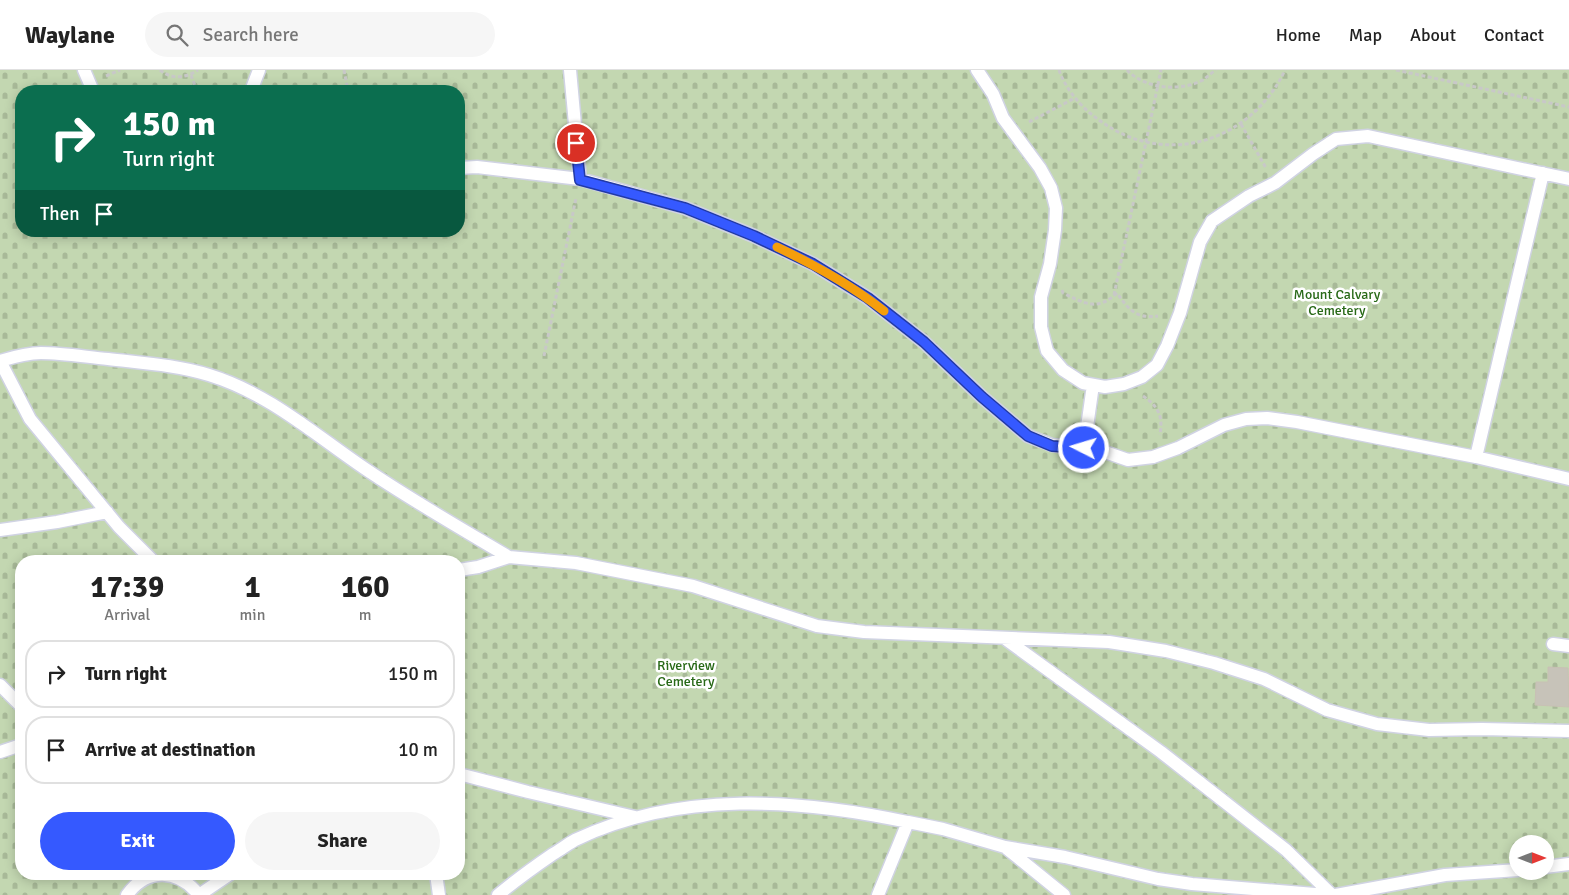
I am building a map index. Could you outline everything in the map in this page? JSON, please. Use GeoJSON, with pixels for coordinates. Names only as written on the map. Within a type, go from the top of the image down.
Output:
{"type":"FeatureCollection","features":[{"type":"Feature","properties":{"kind":"lane"},"geometry":{"type":"LineString","coordinates":[[84,70],[90,85]]}},
{"type":"Feature","properties":{"kind":"lane"},"geometry":{"type":"LineString","coordinates":[[254,85],[260,70]]}},
{"type":"Feature","properties":{"kind":"lane"},"geometry":{"type":"LineString","coordinates":[[570,70],[580,180]]}},
{"type":"Feature","properties":{"kind":"lane"},"geometry":{"type":"LineString","coordinates":[[977,70],[993,94],[1003,118],[1040,168],[1051,188],[1056,208],[1050,264],[1041,297],[1042,328],[1047,351],[1063,370],[1083,383],[1093,385],[1105,387],[1124,384],[1142,377],[1157,365],[1167,346],[1182,306],[1200,242],[1212,221],[1249,196],[1275,183],[1336,139],[1368,136],[1569,179]]}},
{"type":"Feature","properties":{"kind":"lane"},"geometry":{"type":"LineString","coordinates":[[465,168],[478,167],[580,180],[685,208],[754,236],[813,264],[868,298],[924,342],[982,397],[1028,436],[1052,446],[1102,451],[1128,460],[1153,457],[1178,448],[1224,425],[1246,419],[1267,418],[1297,422],[1476,457],[1569,479]]}},
{"type":"Feature","properties":{"kind":"lane"},"geometry":{"type":"LineString","coordinates":[[1476,457],[1542,173]]}},
{"type":"Feature","properties":{"kind":"lane"},"geometry":{"type":"LineString","coordinates":[[147,555],[119,527],[30,419],[0,361],[40,353],[175,367],[209,375],[236,385],[266,400],[414,502],[509,557]]}},
{"type":"Feature","properties":{"kind":"lane"},"geometry":{"type":"LineString","coordinates":[[1084,448],[1093,385]]}},
{"type":"Feature","properties":{"kind":"lane"},"geometry":{"type":"LineString","coordinates":[[0,530],[57,522],[107,512]]}},
{"type":"Feature","properties":{"kind":"lane"},"geometry":{"type":"LineString","coordinates":[[465,569],[509,557],[576,564],[693,586],[818,626],[864,632],[1109,642],[1174,653],[1214,663],[1264,679],[1327,710],[1377,724],[1430,730],[1569,731]]}},
{"type":"Feature","properties":{"kind":"lane"},"geometry":{"type":"LineString","coordinates":[[1004,638],[1161,752],[1279,844],[1332,895]]}},
{"type":"Feature","properties":{"kind":"lane"},"geometry":{"type":"LineString","coordinates":[[1553,644],[1569,646]]}},
{"type":"Feature","properties":{"kind":"lane"},"geometry":{"type":"LineString","coordinates":[[0,685],[15,700]]}},
{"type":"Feature","properties":{"kind":"lane"},"geometry":{"type":"LineString","coordinates":[[0,752],[15,747]]}},
{"type":"Feature","properties":{"kind":"lane"},"geometry":{"type":"LineString","coordinates":[[465,776],[635,817]]}},
{"type":"Feature","properties":{"kind":"lane"},"geometry":{"type":"LineString","coordinates":[[498,895],[522,875],[575,840],[635,817],[677,808],[717,805],[790,804],[844,810],[943,829],[1005,846],[1065,857],[1158,879],[1192,884],[1327,895]]}},
{"type":"Feature","properties":{"kind":"lane"},"geometry":{"type":"LineString","coordinates":[[878,895],[908,822]]}},
{"type":"Feature","properties":{"kind":"lane"},"geometry":{"type":"LineString","coordinates":[[1005,846],[1064,895]]}},
{"type":"Feature","properties":{"kind":"lane"},"geometry":{"type":"LineString","coordinates":[[1554,866],[1569,864]]}},
{"type":"Feature","properties":{"kind":"lane"},"geometry":{"type":"LineString","coordinates":[[1336,895],[1445,875],[1509,871]]}},
{"type":"Feature","properties":{"kind":"lane"},"geometry":{"type":"LineString","coordinates":[[127,895],[137,880]]}},
{"type":"Feature","properties":{"kind":"lane"},"geometry":{"type":"LineString","coordinates":[[182,880],[199,895],[221,880]]}},
{"type":"Feature","properties":{"kind":"lane"},"geometry":{"type":"LineString","coordinates":[[437,880],[439,895]]}},
{"type":"Feature","properties":{"kind":"path"},"geometry":{"type":"LineString","coordinates":[[160,70],[171,76],[181,77],[191,75],[198,70]]}},
{"type":"Feature","properties":{"kind":"path"},"geometry":{"type":"LineString","coordinates":[[344,70],[347,85]]}},
{"type":"Feature","properties":{"kind":"path"},"geometry":{"type":"LineString","coordinates":[[1059,70],[1075,98],[1090,114],[1108,127],[1128,137],[1174,145],[1197,142],[1220,135],[1241,124],[1262,107],[1278,85],[1285,70]]}},
{"type":"Feature","properties":{"kind":"path"},"geometry":{"type":"LineString","coordinates":[[1127,70],[1146,82],[1163,87],[1183,86],[1202,80],[1216,70]]}},
{"type":"Feature","properties":{"kind":"path"},"geometry":{"type":"LineString","coordinates":[[1050,264],[1063,293],[1084,304],[1101,303],[1111,299],[1114,295],[1161,70]]}},
{"type":"Feature","properties":{"kind":"path"},"geometry":{"type":"LineString","coordinates":[[1396,70],[1569,106]]}},
{"type":"Feature","properties":{"kind":"path"},"geometry":{"type":"LineString","coordinates":[[191,75],[195,85]]}},
{"type":"Feature","properties":{"kind":"path"},"geometry":{"type":"LineString","coordinates":[[1012,131],[1075,98]]}},
{"type":"Feature","properties":{"kind":"path"},"geometry":{"type":"LineString","coordinates":[[1241,124],[1275,183]]}},
{"type":"Feature","properties":{"kind":"path"},"geometry":{"type":"LineString","coordinates":[[544,356],[580,180]]}},
{"type":"Feature","properties":{"kind":"path"},"geometry":{"type":"LineString","coordinates":[[1114,295],[1117,293],[1127,307],[1142,316],[1165,314],[1182,306]]}},
{"type":"Feature","properties":{"kind":"path"},"geometry":{"type":"LineString","coordinates":[[1124,384],[1148,400],[1160,414],[1161,424],[1153,457]]}},
{"type":"Feature","properties":{"kind":"green space"},"geometry":{"type":"Polygon","coordinates":[[[0,70],[1569,70],[1569,895],[0,895],[0,70]]]}},
{"type":"Feature","properties":{"kind":"building"},"geometry":{"type":"Polygon","coordinates":[[[1548,667],[1568,668],[1569,707],[1535,705],[1536,682],[1548,682],[1548,667]]]}},
{"type":"Feature","properties":{"kind":"slow traffic"},"geometry":{"type":"LineString","coordinates":[[777,247],[813,264],[868,298],[884,311]]}},
{"type":"Feature","properties":{"kind":"route"},"geometry":{"type":"LineString","coordinates":[[576,143],[580,180],[685,208],[754,236],[813,264],[868,298],[924,342],[982,397],[1028,436],[1052,446],[1084,448]]}},
{"type":"Feature","properties":{"kind":"park label","name":"Mount Calvary Cemetery"},"geometry":{"type":"Point","coordinates":[1337,302]}},
{"type":"Feature","properties":{"kind":"park label","name":"Riverview Cemetery"},"geometry":{"type":"Point","coordinates":[686,674]}}]}
